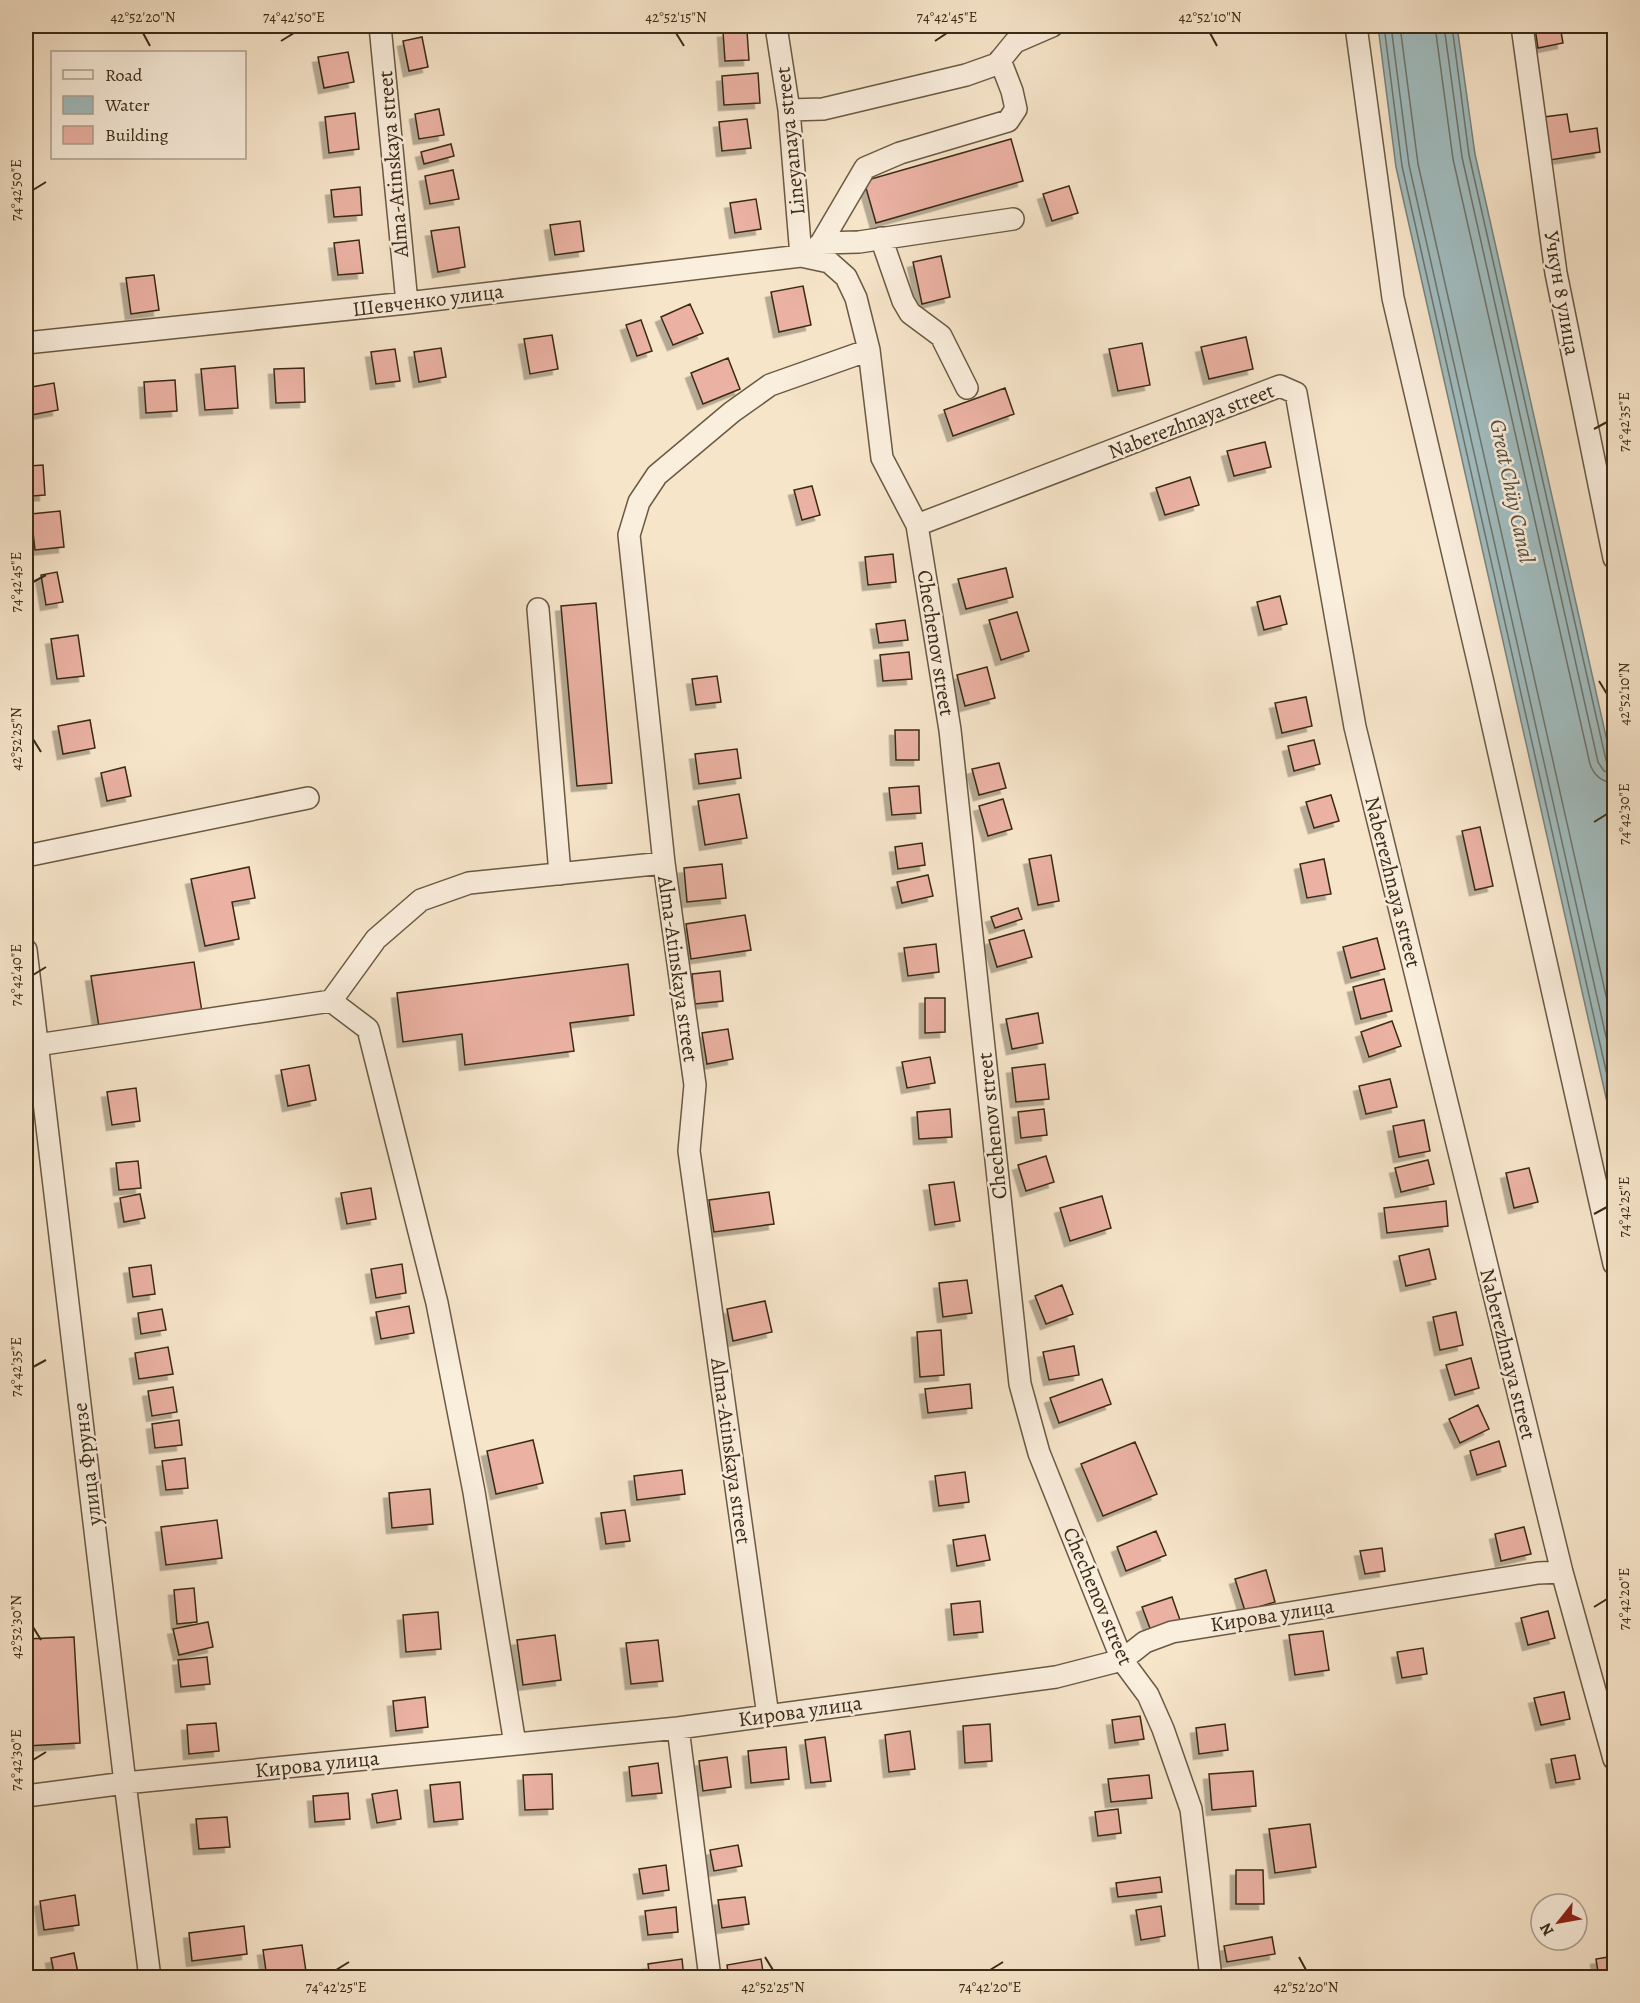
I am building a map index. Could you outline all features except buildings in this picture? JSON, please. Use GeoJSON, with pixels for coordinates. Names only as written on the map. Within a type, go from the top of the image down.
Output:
{"type":"FeatureCollection","features":[{"type":"Feature","properties":{"kind":"street","name":"Alma-Atinskaya street"},"geometry":{"type":"LineString","coordinates":[[380,26],[406,303]]}},
{"type":"Feature","properties":{"kind":"street","name":"Lineyanaya street"},"geometry":{"type":"LineString","coordinates":[[776,26],[814,255]]}},
{"type":"Feature","properties":{"kind":"street"},"geometry":{"type":"LineString","coordinates":[[789,110],[823,109],[966,75],[997,64],[1015,42],[1052,26]]}},
{"type":"Feature","properties":{"kind":"street"},"geometry":{"type":"LineString","coordinates":[[1356,26],[1393,298],[1482,678],[1614,1264]]}},
{"type":"Feature","properties":{"kind":"street","name":"Учкун 8 улица"},"geometry":{"type":"LineString","coordinates":[[1522,26],[1556,273],[1614,558]]}},
{"type":"Feature","properties":{"kind":"street"},"geometry":{"type":"LineString","coordinates":[[814,255],[865,168],[900,153],[1008,121],[1016,109],[1000,60]]}},
{"type":"Feature","properties":{"kind":"street","name":"Шевченко улица"},"geometry":{"type":"LineString","coordinates":[[26,343],[406,303],[814,255],[881,238],[1013,219]]}},
{"type":"Feature","properties":{"kind":"street"},"geometry":{"type":"LineString","coordinates":[[881,238],[903,301],[910,314],[941,336],[967,388]]}},
{"type":"Feature","properties":{"kind":"street","name":"Chechenov street"},"geometry":{"type":"LineString","coordinates":[[814,255],[846,277],[856,298],[869,350],[882,458],[917,525],[950,730],[1020,1384],[1040,1453],[1122,1660],[1148,1695],[1163,1729],[1191,1809],[1211,1977]]}},
{"type":"Feature","properties":{"kind":"street","name":"Alma-Atinskaya street"},"geometry":{"type":"LineString","coordinates":[[768,1716],[689,1151],[695,1085],[663,863],[629,535],[639,502],[657,475],[732,412],[770,385],[869,350]]}},
{"type":"Feature","properties":{"kind":"street","name":"Naberezhnaya street"},"geometry":{"type":"LineString","coordinates":[[917,525],[1280,386],[1296,393],[1355,727],[1562,1572],[1614,1760]]}},
{"type":"Feature","properties":{"kind":"street"},"geometry":{"type":"LineString","coordinates":[[538,609],[560,874]]}},
{"type":"Feature","properties":{"kind":"street"},"geometry":{"type":"LineString","coordinates":[[26,855],[308,798]]}},
{"type":"Feature","properties":{"kind":"street"},"geometry":{"type":"LineString","coordinates":[[37,1045],[331,1000],[376,939],[421,900],[469,883],[663,863]]}},
{"type":"Feature","properties":{"kind":"street","name":"улица Фрунзе"},"geometry":{"type":"LineString","coordinates":[[26,950],[150,1977]]}},
{"type":"Feature","properties":{"kind":"street"},"geometry":{"type":"LineString","coordinates":[[331,1000],[368,1029],[437,1304],[474,1492],[514,1744]]}},
{"type":"Feature","properties":{"kind":"street","name":"Кирова улица"},"geometry":{"type":"LineString","coordinates":[[26,1796],[125,1783],[678,1728],[1056,1677],[1122,1660],[1145,1642],[1172,1632],[1538,1573],[1562,1572]]}},
{"type":"Feature","properties":{"kind":"street"},"geometry":{"type":"LineString","coordinates":[[678,1728],[710,1977]]}},
{"type":"Feature","properties":{"kind":"water","name":"Great Chüy Canal"},"geometry":{"type":"Polygon","coordinates":[[[1378,26],[1457,26],[1475,154],[1614,772],[1614,1133],[1396,167],[1378,26]]]}}]}
